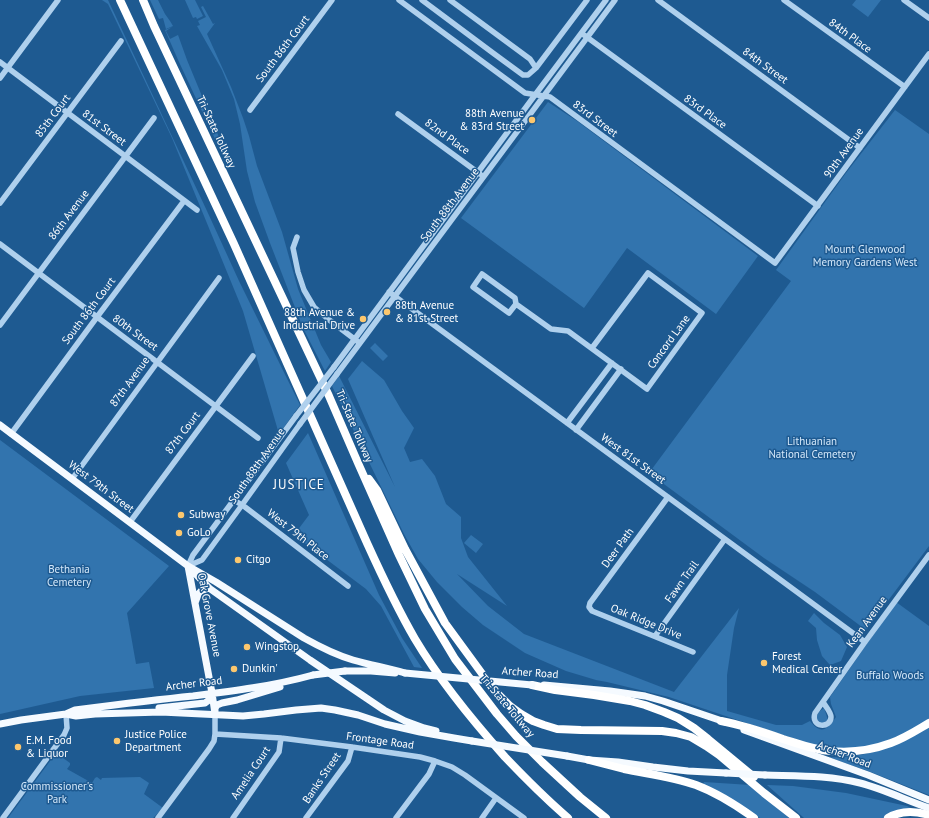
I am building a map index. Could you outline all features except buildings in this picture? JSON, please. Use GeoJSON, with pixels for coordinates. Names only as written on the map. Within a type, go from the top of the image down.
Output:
{"type":"FeatureCollection","features":[{"type":"Feature","properties":{"kind":"highway"},"geometry":{"type":"LineString","coordinates":[[120,0],[234,244],[370,550],[415,639],[437,673],[477,726],[538,791],[568,818]]}},
{"type":"Feature","properties":{"kind":"highway","name":"Tri-State Tollway"},"geometry":{"type":"LineString","coordinates":[[143,0],[329,396],[424,609],[455,659],[497,714],[516,736],[560,779],[606,818]]}},
{"type":"Feature","properties":{"kind":"highway"},"geometry":{"type":"LineString","coordinates":[[358,463],[377,490],[405,549],[445,623],[494,690],[510,706],[533,721],[544,726],[582,730],[662,731],[691,737],[719,755],[764,793],[786,809]]}},
{"type":"Feature","properties":{"kind":"highway"},"geometry":{"type":"LineString","coordinates":[[532,685],[555,690],[630,701],[658,709],[678,718],[708,738],[767,788],[796,818]]}},
{"type":"Feature","properties":{"kind":"highway"},"geometry":{"type":"LineString","coordinates":[[721,721],[738,724],[810,747],[842,752],[869,750],[891,743],[904,738],[929,723]]}},
{"type":"Feature","properties":{"kind":"highway"},"geometry":{"type":"LineString","coordinates":[[589,760],[696,785],[724,798],[754,818]]}},
{"type":"Feature","properties":{"kind":"highway"},"geometry":{"type":"LineString","coordinates":[[888,818],[895,814],[907,812],[916,812],[929,815]]}},
{"type":"Feature","properties":{"kind":"main road","name":"West 79th Street"},"geometry":{"type":"LineString","coordinates":[[0,425],[188,566]]}},
{"type":"Feature","properties":{"kind":"main road"},"geometry":{"type":"LineString","coordinates":[[188,566],[209,588],[310,660],[394,716],[424,728],[454,737]]}},
{"type":"Feature","properties":{"kind":"main road"},"geometry":{"type":"LineString","coordinates":[[188,566],[334,654],[405,673]]}},
{"type":"Feature","properties":{"kind":"main road","name":"Oak Grove Avenue"},"geometry":{"type":"LineString","coordinates":[[188,566],[215,714]]}},
{"type":"Feature","properties":{"kind":"main road"},"geometry":{"type":"LineString","coordinates":[[195,603],[197,595],[203,589],[209,588]]}},
{"type":"Feature","properties":{"kind":"main road","name":"Archer Road"},"geometry":{"type":"LineString","coordinates":[[66,714],[74,710],[258,687],[312,675],[345,671],[405,673],[589,689],[645,696],[663,701],[860,772],[929,800]]}},
{"type":"Feature","properties":{"kind":"main road"},"geometry":{"type":"LineString","coordinates":[[215,714],[217,705],[222,702],[237,700],[282,686],[297,679]]}},
{"type":"Feature","properties":{"kind":"main road"},"geometry":{"type":"LineString","coordinates":[[134,712],[205,703],[209,700],[212,693]]}},
{"type":"Feature","properties":{"kind":"main road","name":"Archer Road"},"geometry":{"type":"LineString","coordinates":[[0,724],[66,714],[76,716],[134,712],[172,712],[243,716],[302,709],[328,709],[358,715],[407,730],[589,760],[618,762],[653,768],[688,771],[842,779],[877,788],[929,808]]}},
{"type":"Feature","properties":{"kind":"street"},"geometry":{"type":"LineString","coordinates":[[0,78],[58,0]]}},
{"type":"Feature","properties":{"kind":"street","name":"South 86th Court"},"geometry":{"type":"LineString","coordinates":[[250,110],[332,0]]}},
{"type":"Feature","properties":{"kind":"street","name":"83rd Street"},"geometry":{"type":"LineString","coordinates":[[399,0],[525,93],[543,96],[553,100],[776,263]]}},
{"type":"Feature","properties":{"kind":"street"},"geometry":{"type":"LineString","coordinates":[[422,0],[523,75],[528,75],[536,68],[586,0]]}},
{"type":"Feature","properties":{"kind":"street"},"geometry":{"type":"LineString","coordinates":[[450,0],[530,59],[536,68]]}},
{"type":"Feature","properties":{"kind":"street","name":"South 88th Avenue"},"geometry":{"type":"LineString","coordinates":[[188,566],[202,560],[336,374],[389,292],[606,0]]}},
{"type":"Feature","properties":{"kind":"street","name":"South 88th Avenue"},"geometry":{"type":"LineString","coordinates":[[188,566],[194,555],[296,416],[334,367],[394,296],[615,0]]}},
{"type":"Feature","properties":{"kind":"street","name":"84th Street"},"geometry":{"type":"LineString","coordinates":[[658,0],[860,148]]}},
{"type":"Feature","properties":{"kind":"street","name":"84th Place"},"geometry":{"type":"LineString","coordinates":[[784,0],[905,87]]}},
{"type":"Feature","properties":{"kind":"street"},"geometry":{"type":"LineString","coordinates":[[904,0],[929,18]]}},
{"type":"Feature","properties":{"kind":"street","name":"83rd Place"},"geometry":{"type":"LineString","coordinates":[[581,33],[818,206]]}},
{"type":"Feature","properties":{"kind":"street","name":"85th Court"},"geometry":{"type":"LineString","coordinates":[[0,203],[121,41]]}},
{"type":"Feature","properties":{"kind":"street","name":"90th Avenue"},"geometry":{"type":"LineString","coordinates":[[776,263],[929,54]]}},
{"type":"Feature","properties":{"kind":"street","name":"81st Street"},"geometry":{"type":"LineString","coordinates":[[0,62],[197,210]]}},
{"type":"Feature","properties":{"kind":"street","name":"82nd Place"},"geometry":{"type":"LineString","coordinates":[[398,114],[484,176]]}},
{"type":"Feature","properties":{"kind":"street","name":"86th Avenue"},"geometry":{"type":"LineString","coordinates":[[0,325],[154,118]]}},
{"type":"Feature","properties":{"kind":"street","name":"South 86th Court"},"geometry":{"type":"LineString","coordinates":[[12,434],[184,201]]}},
{"type":"Feature","properties":{"kind":"street"},"geometry":{"type":"LineString","coordinates":[[297,237],[292,248],[304,290],[314,307],[357,341]]}},
{"type":"Feature","properties":{"kind":"street","name":"80th Street"},"geometry":{"type":"LineString","coordinates":[[0,244],[258,438]]}},
{"type":"Feature","properties":{"kind":"street","name":"Concord Lane"},"geometry":{"type":"LineString","coordinates":[[516,304],[509,313],[473,287],[482,274],[515,298],[516,304],[551,329],[568,331],[647,389],[702,313],[648,273],[592,348]]}},
{"type":"Feature","properties":{"kind":"street","name":"87th Avenue"},"geometry":{"type":"LineString","coordinates":[[72,479],[219,278]]}},
{"type":"Feature","properties":{"kind":"street","name":"West 81st Street"},"geometry":{"type":"LineString","coordinates":[[389,292],[865,642]]}},
{"type":"Feature","properties":{"kind":"street","name":"87th Court"},"geometry":{"type":"LineString","coordinates":[[130,522],[253,356]]}},
{"type":"Feature","properties":{"kind":"street"},"geometry":{"type":"LineString","coordinates":[[567,423],[612,363]]}},
{"type":"Feature","properties":{"kind":"street"},"geometry":{"type":"LineString","coordinates":[[576,430],[621,369]]}},
{"type":"Feature","properties":{"kind":"street","name":"Deer Path"},"geometry":{"type":"LineString","coordinates":[[592,611],[589,607],[590,603],[668,497]]}},
{"type":"Feature","properties":{"kind":"street","name":"West 79th Place"},"geometry":{"type":"LineString","coordinates":[[234,500],[348,586]]}},
{"type":"Feature","properties":{"kind":"street","name":"Fawn Trail"},"geometry":{"type":"LineString","coordinates":[[655,636],[725,539]]}},
{"type":"Feature","properties":{"kind":"street","name":"Kean Avenue"},"geometry":{"type":"LineString","coordinates":[[823,702],[929,555]]}},
{"type":"Feature","properties":{"kind":"street","name":"Oak Ridge Drive"},"geometry":{"type":"LineString","coordinates":[[592,611],[693,652]]}},
{"type":"Feature","properties":{"kind":"street"},"geometry":{"type":"LineString","coordinates":[[3,818],[64,735],[67,728],[66,714]]}},
{"type":"Feature","properties":{"kind":"street","name":"Oak Grove Avenue"},"geometry":{"type":"LineString","coordinates":[[158,818],[214,741],[215,714]]}},
{"type":"Feature","properties":{"kind":"street","name":"Frontage Road"},"geometry":{"type":"LineString","coordinates":[[215,734],[281,738],[420,757],[435,761],[452,767],[466,775],[524,818]]}},
{"type":"Feature","properties":{"kind":"street","name":"Amelia Court"},"geometry":{"type":"LineString","coordinates":[[233,818],[279,752],[281,738]]}},
{"type":"Feature","properties":{"kind":"street","name":"Banks Street"},"geometry":{"type":"LineString","coordinates":[[306,818],[348,761],[352,747]]}},
{"type":"Feature","properties":{"kind":"street"},"geometry":{"type":"LineString","coordinates":[[396,818],[428,774],[435,761]]}},
{"type":"Feature","properties":{"kind":"street"},"geometry":{"type":"LineString","coordinates":[[482,818],[496,798]]}},
{"type":"Feature","properties":{"kind":"green space"},"geometry":{"type":"Polygon","coordinates":[[[102,0],[108,0],[239,281],[300,405],[279,434],[243,311],[172,138],[108,4],[102,0]]]}},
{"type":"Feature","properties":{"kind":"green space"},"geometry":{"type":"Polygon","coordinates":[[[150,0],[158,0],[173,26],[166,29],[163,18],[159,19],[150,0]]]}},
{"type":"Feature","properties":{"kind":"green space"},"geometry":{"type":"Polygon","coordinates":[[[185,0],[195,0],[203,16],[197,19],[196,17],[193,18],[185,0]]]}},
{"type":"Feature","properties":{"kind":"green space"},"geometry":{"type":"Polygon","coordinates":[[[856,0],[881,0],[868,17],[852,5],[856,0]]]}},
{"type":"Feature","properties":{"kind":"green space"},"geometry":{"type":"Polygon","coordinates":[[[203,6],[213,24],[215,23],[207,34],[243,118],[257,166],[282,232],[298,289],[321,345],[331,362],[325,371],[303,328],[255,202],[247,171],[240,124],[234,99],[222,70],[197,26],[200,25],[198,21],[206,17],[201,7],[203,6]]]}},
{"type":"Feature","properties":{"kind":"green space"},"geometry":{"type":"Polygon","coordinates":[[[172,27],[166,31],[170,39],[178,35],[221,142],[224,154],[222,154],[165,30],[172,27]]]}},
{"type":"Feature","properties":{"kind":"green space"},"geometry":{"type":"Polygon","coordinates":[[[548,102],[577,121],[758,256],[716,314],[627,248],[584,308],[461,218],[548,102]]]}},
{"type":"Feature","properties":{"kind":"green space","name":"Lithuanian National Cemetery"},"geometry":{"type":"Polygon","coordinates":[[[895,110],[929,134],[929,546],[866,630],[815,592],[764,558],[649,473],[791,281],[776,270],[846,173],[895,110]]]}},
{"type":"Feature","properties":{"kind":"green space"},"geometry":{"type":"Polygon","coordinates":[[[375,343],[388,356],[383,361],[370,348],[375,343]]]}},
{"type":"Feature","properties":{"kind":"green space","name":"Buffalo Woods"},"geometry":{"type":"Polygon","coordinates":[[[362,361],[384,380],[414,428],[404,448],[410,462],[422,459],[435,476],[446,504],[461,517],[461,538],[468,557],[507,606],[457,574],[488,606],[524,634],[674,692],[739,608],[734,628],[727,675],[727,711],[776,725],[802,725],[810,721],[817,728],[824,729],[830,725],[836,717],[830,697],[896,602],[929,626],[929,720],[913,730],[872,747],[824,749],[669,697],[596,680],[566,671],[525,653],[483,625],[462,607],[437,582],[418,559],[404,534],[332,386],[339,376],[395,487],[348,379],[362,361]]]}},
{"type":"Feature","properties":{"kind":"green space"},"geometry":{"type":"Polygon","coordinates":[[[308,433],[379,595],[402,638],[422,668],[414,667],[381,606],[366,589],[294,535],[309,515],[286,463],[308,433]]]}},
{"type":"Feature","properties":{"kind":"green space","name":"Bethania Cemetery"},"geometry":{"type":"Polygon","coordinates":[[[0,440],[169,566],[127,613],[136,664],[149,662],[154,688],[80,696],[0,714],[0,440]]]}},
{"type":"Feature","properties":{"kind":"green space"},"geometry":{"type":"Polygon","coordinates":[[[471,535],[483,544],[476,553],[464,543],[471,535]]]}},
{"type":"Feature","properties":{"kind":"green space"},"geometry":{"type":"Polygon","coordinates":[[[814,613],[840,635],[847,647],[841,661],[830,665],[822,656],[817,640],[816,628],[808,621],[814,613]]]}},
{"type":"Feature","properties":{"kind":"green space"},"geometry":{"type":"Polygon","coordinates":[[[824,708],[828,720],[823,724],[817,720],[817,716],[818,713],[824,708]]]}},
{"type":"Feature","properties":{"kind":"green space"},"geometry":{"type":"Polygon","coordinates":[[[929,725],[929,795],[828,757],[856,756],[869,753],[904,739],[929,725]]]}},
{"type":"Feature","properties":{"kind":"green space","name":"Commissioner's Park"},"geometry":{"type":"Polygon","coordinates":[[[56,753],[70,763],[67,769],[92,783],[97,777],[101,780],[102,778],[140,777],[149,783],[144,794],[163,808],[153,818],[8,818],[56,753]]]}},
{"type":"Feature","properties":{"kind":"green space"},"geometry":{"type":"Polygon","coordinates":[[[704,782],[750,785],[789,818],[760,818],[733,800],[703,785],[704,782]]]}},
{"type":"Feature","properties":{"kind":"green space"},"geometry":{"type":"Polygon","coordinates":[[[767,785],[793,786],[846,793],[907,806],[913,809],[886,816],[884,818],[804,818],[767,785]]]}},
{"type":"Feature","properties":{"kind":"place","name":"88th Avenue & 83rd Street"},"geometry":{"type":"Point","coordinates":[532,120]}},
{"type":"Feature","properties":{"kind":"place","name":"88th Avenue & 81st Street"},"geometry":{"type":"Point","coordinates":[387,312]}},
{"type":"Feature","properties":{"kind":"place","name":"88th Avenue & Industrial Drive"},"geometry":{"type":"Point","coordinates":[363,319]}},
{"type":"Feature","properties":{"kind":"place","name":"Subway"},"geometry":{"type":"Point","coordinates":[181,515]}},
{"type":"Feature","properties":{"kind":"place","name":"GoLo"},"geometry":{"type":"Point","coordinates":[179,533]}},
{"type":"Feature","properties":{"kind":"place","name":"Citgo"},"geometry":{"type":"Point","coordinates":[238,560]}},
{"type":"Feature","properties":{"kind":"place","name":"Wingstop"},"geometry":{"type":"Point","coordinates":[247,647]}},
{"type":"Feature","properties":{"kind":"place","name":"Forest Medical Center"},"geometry":{"type":"Point","coordinates":[764,663]}},
{"type":"Feature","properties":{"kind":"place","name":"Dunkin'"},"geometry":{"type":"Point","coordinates":[234,669]}},
{"type":"Feature","properties":{"kind":"place","name":"Justice Police Department"},"geometry":{"type":"Point","coordinates":[117,741]}},
{"type":"Feature","properties":{"kind":"place","name":"E.M. Food & Liquor"},"geometry":{"type":"Point","coordinates":[18,747]}},
{"type":"Feature","properties":{"kind":"district","name":"JUSTICE"},"geometry":{"type":"Point","coordinates":[299,485]}},
{"type":"Feature","properties":{"kind":"park label","name":"Mount Glenwood Memory Gardens West"},"geometry":{"type":"Point","coordinates":[865,256]}}]}
